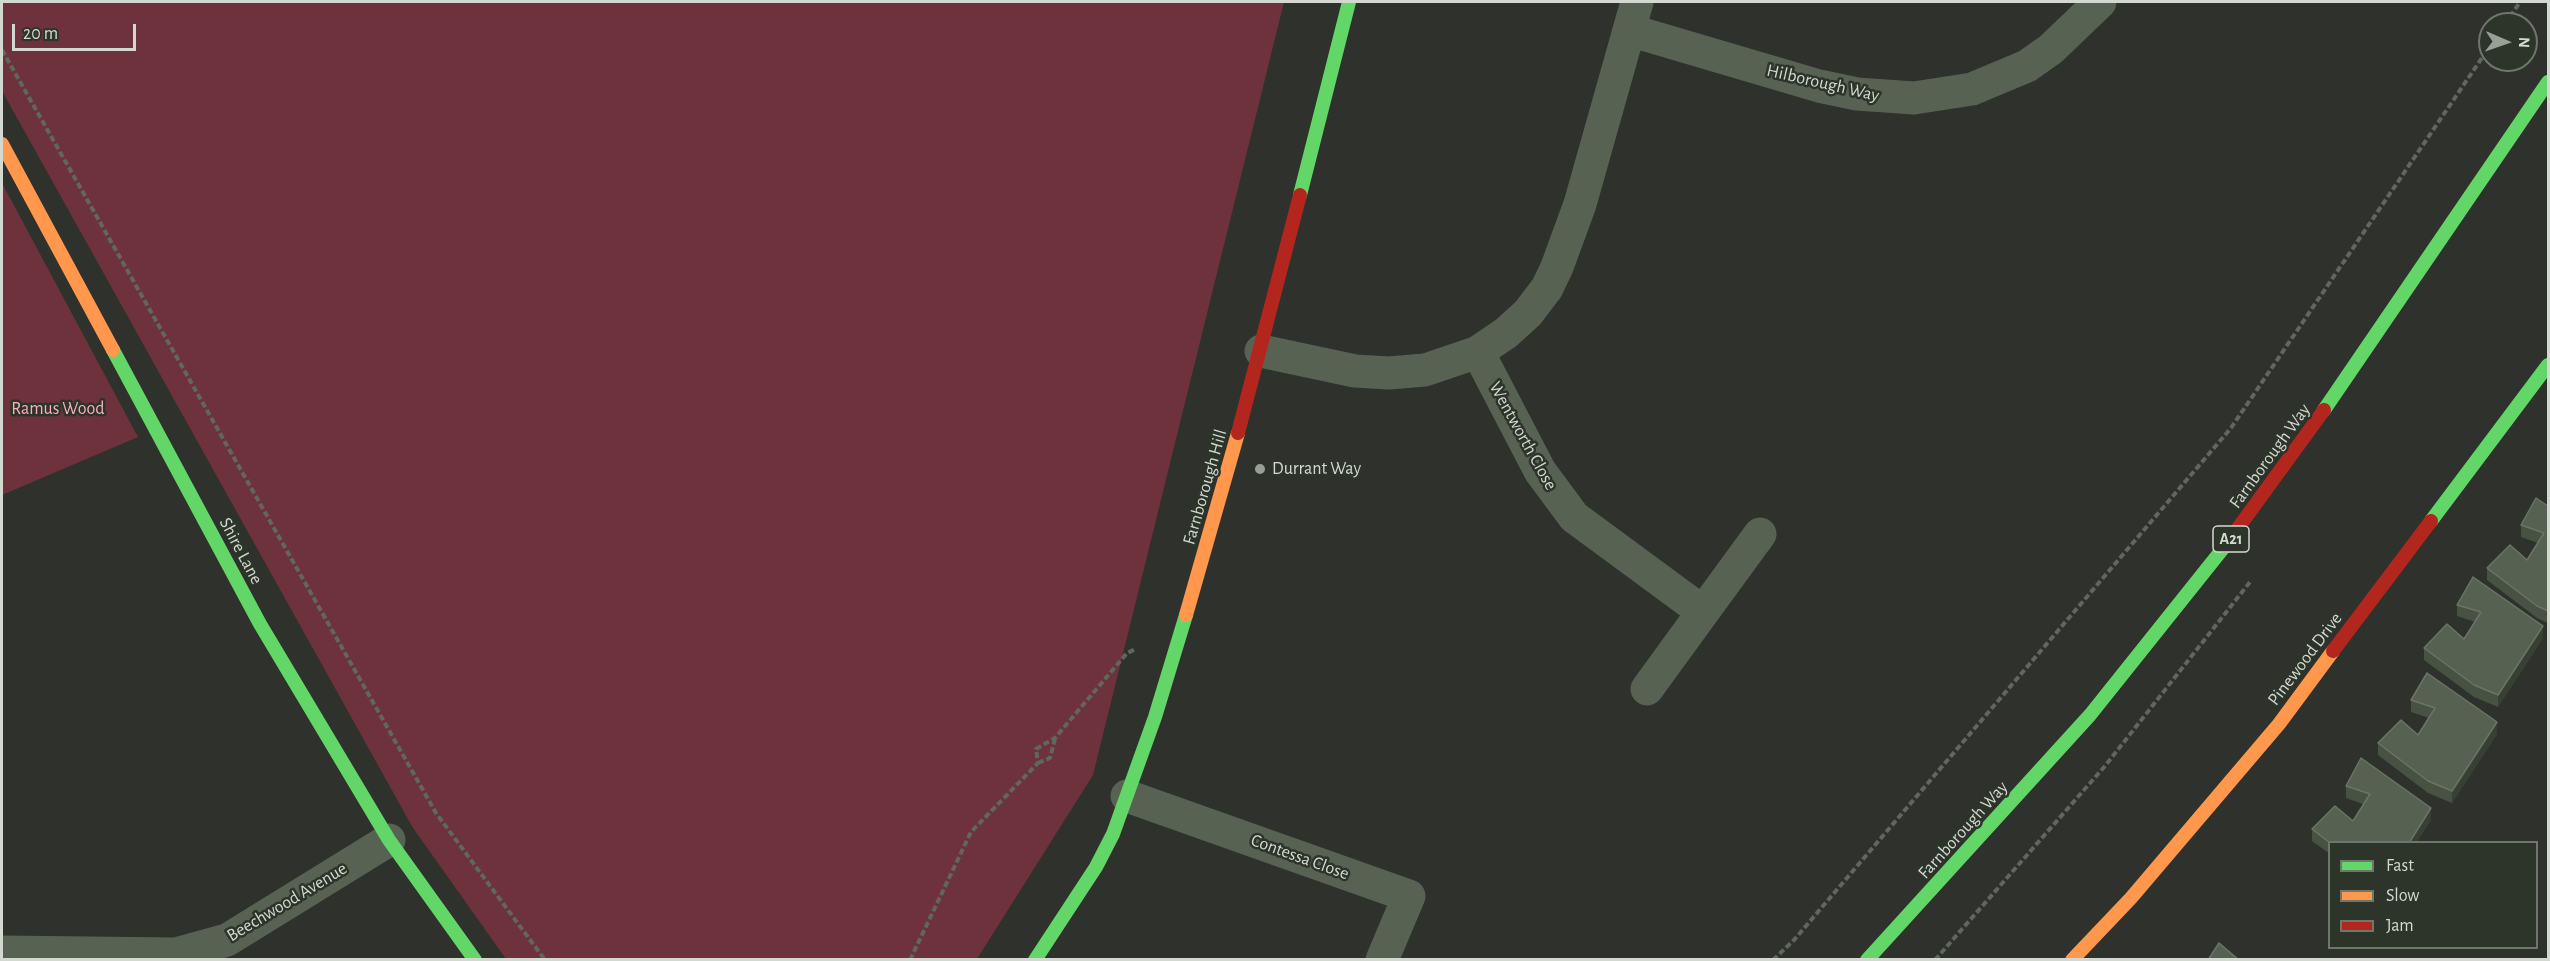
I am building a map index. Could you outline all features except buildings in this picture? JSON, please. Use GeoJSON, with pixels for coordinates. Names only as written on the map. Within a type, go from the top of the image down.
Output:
{"type":"FeatureCollection","features":[{"type":"Feature","properties":{"kind":"main road","name":"Farnborough Hill"},"geometry":{"type":"LineString","coordinates":[[1035,960],[1096,867],[1127,796],[1155,717],[1184,624],[1261,351],[1349,2]]}},
{"type":"Feature","properties":{"kind":"main road","name":"Farnborough Way"},"geometry":{"type":"LineString","coordinates":[[1867,960],[2068,739],[2227,544],[2352,371],[2548,81]]}},
{"type":"Feature","properties":{"kind":"main road","name":"Shire Lane"},"geometry":{"type":"LineString","coordinates":[[2,144],[260,624],[389,840],[475,960]]}},
{"type":"Feature","properties":{"kind":"main road","name":"Pinewood Drive"},"geometry":{"type":"LineString","coordinates":[[2072,960],[2131,898],[2279,724],[2548,365]]}},
{"type":"Feature","properties":{"kind":"street","name":"Hilborough Way"},"geometry":{"type":"LineString","coordinates":[[1633,16],[1828,88],[1886,98],[1914,98],[1972,89],[2027,66],[2051,49],[2100,2]]}},
{"type":"Feature","properties":{"kind":"street"},"geometry":{"type":"LineString","coordinates":[[1261,351],[1355,371],[1389,373],[1425,370],[1478,352],[1506,333],[1528,313],[1547,288],[1557,267],[1580,204],[1633,16]]}},
{"type":"Feature","properties":{"kind":"street","name":"Wentworth Close"},"geometry":{"type":"LineString","coordinates":[[1478,352],[1540,471],[1574,517],[1703,612]]}},
{"type":"Feature","properties":{"kind":"street"},"geometry":{"type":"LineString","coordinates":[[1647,689],[1760,534]]}},
{"type":"Feature","properties":{"kind":"street","name":"Contessa Close"},"geometry":{"type":"LineString","coordinates":[[1127,796],[1409,896],[1382,960]]}},
{"type":"Feature","properties":{"kind":"street","name":"Beechwood Avenue"},"geometry":{"type":"LineString","coordinates":[[2,952],[176,957],[227,940],[389,840]]}},
{"type":"Feature","properties":{"kind":"path"},"geometry":{"type":"LineString","coordinates":[[2,50],[436,813],[545,960]]}},
{"type":"Feature","properties":{"kind":"path"},"geometry":{"type":"LineString","coordinates":[[1773,960],[1794,940],[2231,428],[2478,64]]}},
{"type":"Feature","properties":{"kind":"path"},"geometry":{"type":"LineString","coordinates":[[1038,763],[1036,749],[1055,738],[1127,653],[1184,624]]}},
{"type":"Feature","properties":{"kind":"path"},"geometry":{"type":"LineString","coordinates":[[910,960],[971,832],[1038,763],[1050,758],[1055,738]]}},
{"type":"Feature","properties":{"kind":"green space"},"geometry":{"type":"Polygon","coordinates":[[[2,2],[1284,2],[1093,775],[977,959],[506,959],[413,828],[2,91],[2,2]]]}},
{"type":"Feature","properties":{"kind":"green space","name":"Ramus Wood"},"geometry":{"type":"Polygon","coordinates":[[[2,183],[138,437],[2,495],[2,183]]]}},
{"type":"Feature","properties":{"kind":"traffic: fast"},"geometry":{"type":"LineString","coordinates":[[1300,195],[1349,2]]}},
{"type":"Feature","properties":{"kind":"traffic: fast"},"geometry":{"type":"LineString","coordinates":[[2324,410],[2548,82]]}},
{"type":"Feature","properties":{"kind":"traffic: fast"},"geometry":{"type":"LineString","coordinates":[[113,350],[260,624],[389,840],[475,960]]}},
{"type":"Feature","properties":{"kind":"traffic: fast"},"geometry":{"type":"LineString","coordinates":[[2431,521],[2548,365]]}},
{"type":"Feature","properties":{"kind":"traffic: fast"},"geometry":{"type":"LineString","coordinates":[[1867,960],[2090,715],[2225,546]]}},
{"type":"Feature","properties":{"kind":"traffic: fast"},"geometry":{"type":"LineString","coordinates":[[1035,960],[1096,867],[1113,834],[1155,717],[1186,615]]}},
{"type":"Feature","properties":{"kind":"traffic: slow"},"geometry":{"type":"LineString","coordinates":[[2,144],[113,350]]}},
{"type":"Feature","properties":{"kind":"traffic: slow"},"geometry":{"type":"LineString","coordinates":[[1186,615],[1238,433]]}},
{"type":"Feature","properties":{"kind":"traffic: slow"},"geometry":{"type":"LineString","coordinates":[[2072,960],[2131,898],[2279,724],[2333,651]]}},
{"type":"Feature","properties":{"kind":"traffic: jam"},"geometry":{"type":"LineString","coordinates":[[1238,433],[1300,195]]}},
{"type":"Feature","properties":{"kind":"traffic: jam"},"geometry":{"type":"LineString","coordinates":[[2225,546],[2324,410]]}},
{"type":"Feature","properties":{"kind":"traffic: jam"},"geometry":{"type":"LineString","coordinates":[[2333,651],[2431,521]]}},
{"type":"Feature","properties":{"kind":"place","name":"Durrant Way"},"geometry":{"type":"Point","coordinates":[1260,469]}}]}
